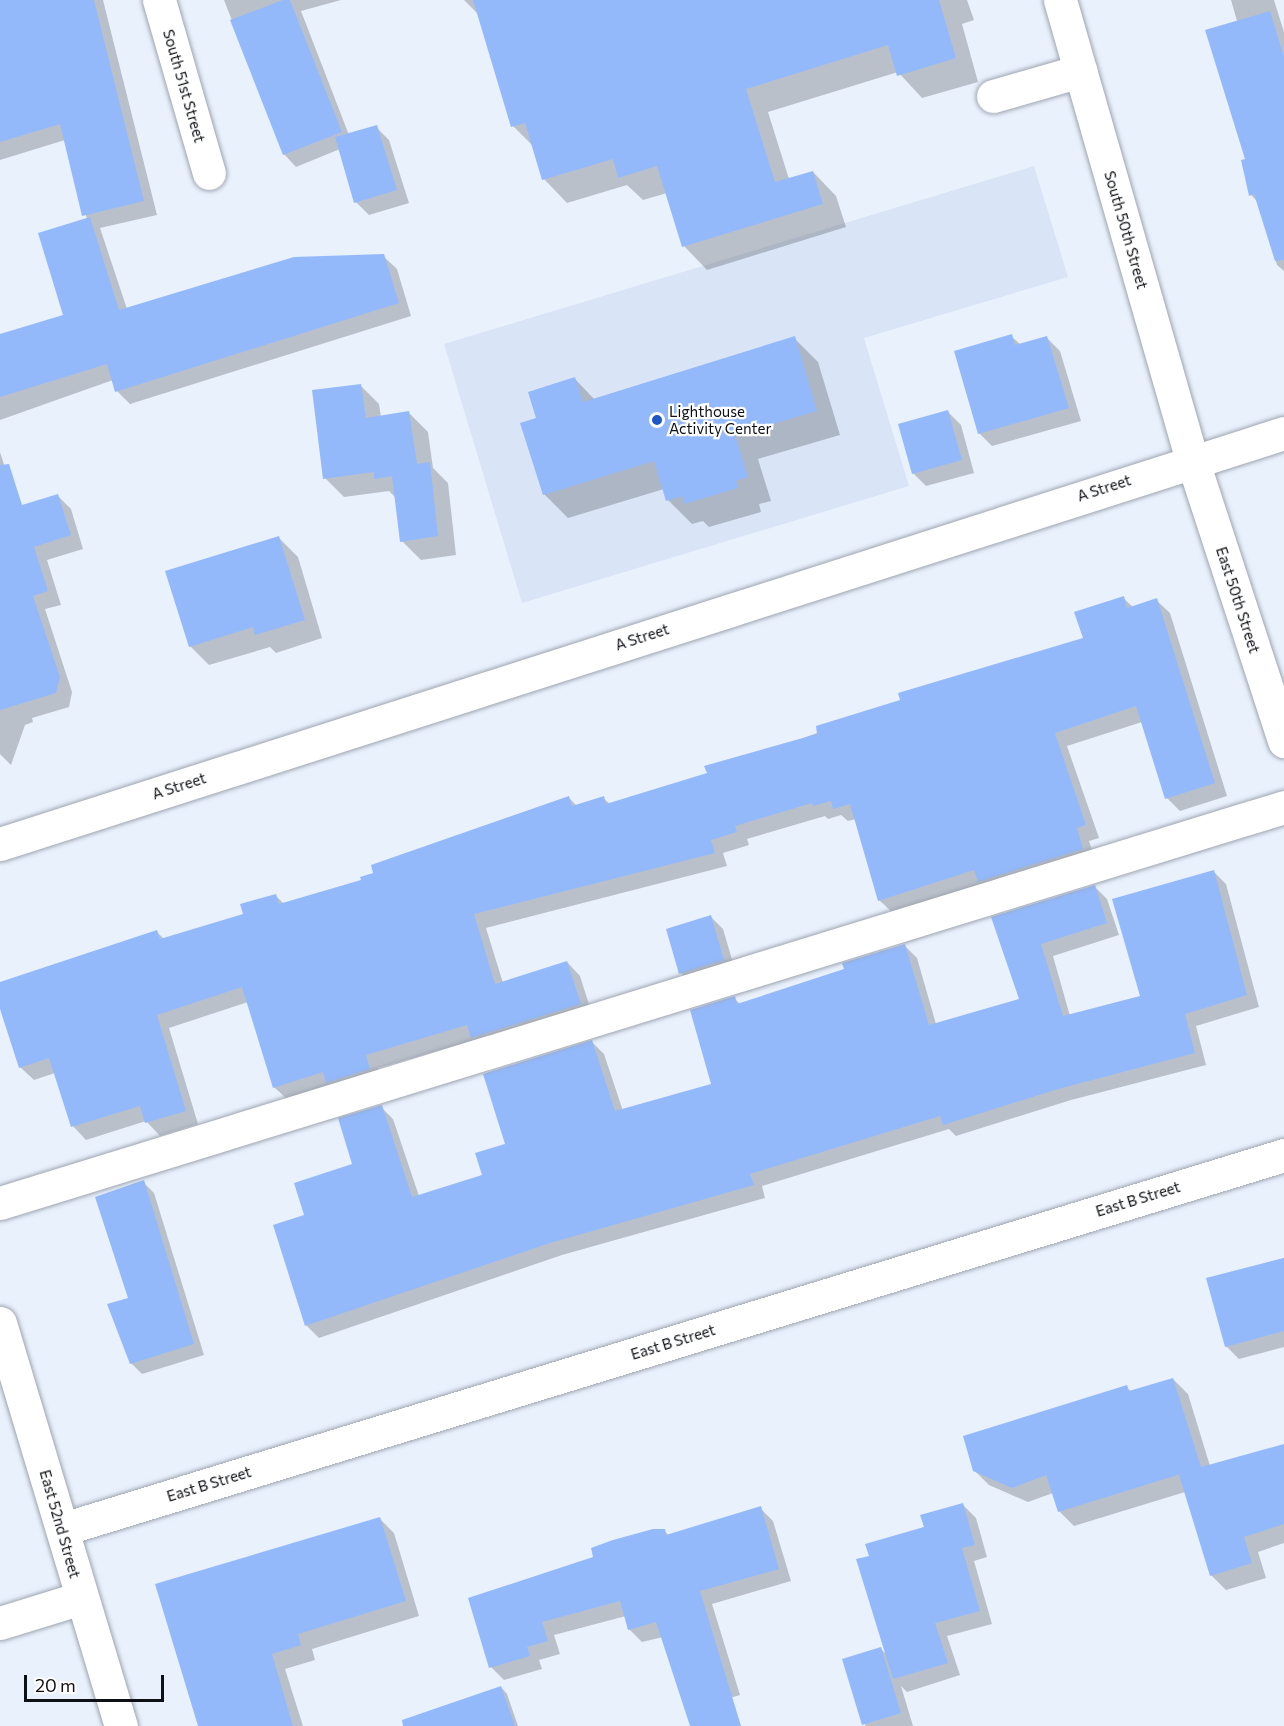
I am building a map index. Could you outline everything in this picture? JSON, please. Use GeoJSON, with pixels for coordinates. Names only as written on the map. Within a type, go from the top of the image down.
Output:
{"type":"FeatureCollection","features":[{"type":"Feature","properties":{"kind":"street","name":"South 51st Street"},"geometry":{"type":"LineString","coordinates":[[159,0],[209,173]]}},
{"type":"Feature","properties":{"kind":"street","name":"South 50th Street"},"geometry":{"type":"LineString","coordinates":[[1060,0],[1192,459]]}},
{"type":"Feature","properties":{"kind":"street"},"geometry":{"type":"LineString","coordinates":[[993,96],[1080,71]]}},
{"type":"Feature","properties":{"kind":"street","name":"A Street"},"geometry":{"type":"LineString","coordinates":[[0,844],[1192,459],[1284,433]]}},
{"type":"Feature","properties":{"kind":"street","name":"East 50th Street"},"geometry":{"type":"LineString","coordinates":[[1192,459],[1284,741]]}},
{"type":"Feature","properties":{"kind":"street"},"geometry":{"type":"LineString","coordinates":[[0,1203],[1284,807]]}},
{"type":"Feature","properties":{"kind":"street","name":"East B Street"},"geometry":{"type":"LineString","coordinates":[[63,1529],[1284,1155]]}},
{"type":"Feature","properties":{"kind":"street","name":"East 52nd Street"},"geometry":{"type":"LineString","coordinates":[[0,1323],[121,1726]]}},
{"type":"Feature","properties":{"kind":"street"},"geometry":{"type":"LineString","coordinates":[[0,1623],[81,1598]]}},
{"type":"Feature","properties":{"kind":"shaded area"},"geometry":{"type":"Polygon","coordinates":[[[1034,166],[1068,277],[864,338],[909,486],[522,603],[444,344],[1034,166]]]}},
{"type":"Feature","properties":{"kind":"building"},"geometry":{"type":"Polygon","coordinates":[[[0,0],[94,0],[144,201],[82,216],[60,124],[0,142],[0,0]]]}},
{"type":"Feature","properties":{"kind":"building"},"geometry":{"type":"Polygon","coordinates":[[[283,0],[290,0],[342,132],[283,155],[230,20],[283,0]]]}},
{"type":"Feature","properties":{"kind":"building"},"geometry":{"type":"Polygon","coordinates":[[[473,0],[939,0],[956,58],[897,76],[888,45],[746,89],[775,182],[813,171],[823,204],[682,247],[657,166],[618,178],[613,159],[542,180],[525,123],[511,127],[473,0]]]}},
{"type":"Feature","properties":{"kind":"building"},"geometry":{"type":"Polygon","coordinates":[[[1270,11],[1284,57],[1284,260],[1275,261],[1254,194],[1249,196],[1241,160],[1245,159],[1205,30],[1270,11]]]}},
{"type":"Feature","properties":{"kind":"building"},"geometry":{"type":"Polygon","coordinates":[[[377,125],[397,190],[354,203],[335,137],[377,125]]]}},
{"type":"Feature","properties":{"kind":"building"},"geometry":{"type":"Polygon","coordinates":[[[90,217],[119,310],[294,257],[384,254],[399,303],[115,392],[107,364],[0,397],[0,334],[63,315],[38,233],[90,217]]]}},
{"type":"Feature","properties":{"kind":"building"},"geometry":{"type":"Polygon","coordinates":[[[1012,334],[1015,345],[1047,336],[1069,408],[978,434],[954,351],[1012,334]]]}},
{"type":"Feature","properties":{"kind":"building","name":"Lighthouse Activity Center"},"geometry":{"type":"Polygon","coordinates":[[[795,336],[817,411],[735,435],[748,477],[736,481],[738,488],[684,504],[682,496],[666,501],[654,461],[543,495],[520,423],[536,418],[528,392],[575,377],[583,402],[795,336]]]}},
{"type":"Feature","properties":{"kind":"building"},"geometry":{"type":"Polygon","coordinates":[[[361,384],[366,418],[409,411],[417,464],[430,462],[438,536],[400,542],[392,476],[374,479],[374,472],[323,479],[312,390],[361,384]]]}},
{"type":"Feature","properties":{"kind":"building"},"geometry":{"type":"Polygon","coordinates":[[[948,410],[962,460],[912,474],[898,424],[948,410]]]}},
{"type":"Feature","properties":{"kind":"building"},"geometry":{"type":"Polygon","coordinates":[[[9,464],[22,505],[58,494],[71,535],[34,547],[48,591],[33,596],[60,677],[56,693],[0,710],[0,465],[9,464]]]}},
{"type":"Feature","properties":{"kind":"building"},"geometry":{"type":"Polygon","coordinates":[[[279,536],[305,620],[255,635],[253,627],[189,647],[165,571],[279,536]]]}},
{"type":"Feature","properties":{"kind":"building"},"geometry":{"type":"Polygon","coordinates":[[[1124,596],[1127,608],[1157,598],[1215,783],[1165,799],[1136,706],[1055,733],[1086,825],[1077,828],[1083,849],[978,882],[974,870],[878,901],[850,804],[833,809],[831,801],[813,806],[812,803],[735,826],[737,832],[711,840],[715,853],[474,914],[495,984],[567,961],[581,1004],[471,1038],[467,1025],[366,1055],[370,1069],[326,1083],[323,1072],[273,1088],[242,987],[157,1015],[186,1111],[145,1123],[140,1106],[71,1127],[49,1058],[19,1068],[0,1009],[0,982],[157,930],[160,939],[243,914],[240,904],[276,894],[279,904],[361,880],[360,877],[373,873],[371,865],[569,796],[572,806],[604,796],[606,804],[707,773],[704,766],[817,734],[816,726],[900,700],[898,693],[1083,638],[1074,612],[1124,596]]]}},
{"type":"Feature","properties":{"kind":"building"},"geometry":{"type":"Polygon","coordinates":[[[1214,870],[1247,995],[1185,1014],[1195,1053],[1058,1089],[943,1125],[940,1116],[750,1174],[754,1185],[550,1243],[305,1326],[273,1225],[304,1215],[294,1183],[352,1164],[338,1118],[382,1105],[412,1197],[482,1175],[475,1153],[505,1144],[483,1074],[592,1040],[615,1111],[711,1084],[690,1010],[735,996],[737,1004],[844,969],[842,963],[905,944],[929,1025],[1019,999],[991,917],[1095,885],[1107,923],[1041,944],[1063,1016],[1140,996],[1112,899],[1214,870]]]}},
{"type":"Feature","properties":{"kind":"building"},"geometry":{"type":"Polygon","coordinates":[[[711,915],[724,960],[679,974],[666,929],[711,915]]]}},
{"type":"Feature","properties":{"kind":"building"},"geometry":{"type":"Polygon","coordinates":[[[144,1180],[194,1344],[130,1364],[107,1304],[128,1298],[95,1197],[144,1180]]]}},
{"type":"Feature","properties":{"kind":"building"},"geometry":{"type":"Polygon","coordinates":[[[1284,1258],[1284,1331],[1225,1347],[1206,1278],[1284,1258]]]}},
{"type":"Feature","properties":{"kind":"building"},"geometry":{"type":"Polygon","coordinates":[[[1173,1378],[1201,1467],[1284,1444],[1284,1524],[1244,1537],[1252,1563],[1210,1576],[1179,1475],[1184,1473],[1058,1512],[1046,1475],[1012,1488],[973,1471],[963,1436],[1127,1385],[1129,1391],[1173,1378]]]}},
{"type":"Feature","properties":{"kind":"building"},"geometry":{"type":"Polygon","coordinates":[[[963,1503],[975,1545],[962,1548],[980,1611],[935,1623],[948,1663],[893,1679],[856,1559],[869,1556],[865,1544],[924,1527],[920,1515],[963,1503]]]}},
{"type":"Feature","properties":{"kind":"building"},"geometry":{"type":"Polygon","coordinates":[[[761,1506],[779,1569],[700,1591],[741,1726],[690,1726],[656,1622],[628,1630],[620,1601],[542,1622],[548,1641],[527,1647],[530,1656],[489,1668],[468,1598],[593,1557],[591,1548],[613,1540],[653,1529],[665,1529],[666,1535],[761,1506]]]}},
{"type":"Feature","properties":{"kind":"building"},"geometry":{"type":"Polygon","coordinates":[[[380,1517],[406,1601],[298,1634],[301,1645],[272,1654],[293,1726],[198,1726],[155,1584],[380,1517]]]}},
{"type":"Feature","properties":{"kind":"building"},"geometry":{"type":"Polygon","coordinates":[[[881,1647],[901,1713],[862,1725],[842,1659],[881,1647]]]}},
{"type":"Feature","properties":{"kind":"building"},"geometry":{"type":"Polygon","coordinates":[[[501,1686],[515,1726],[403,1726],[402,1720],[501,1686]]]}},
{"type":"Feature","properties":{"kind":"place","name":"Lighthouse Activity Center"},"geometry":{"type":"Point","coordinates":[657,420]}}]}
